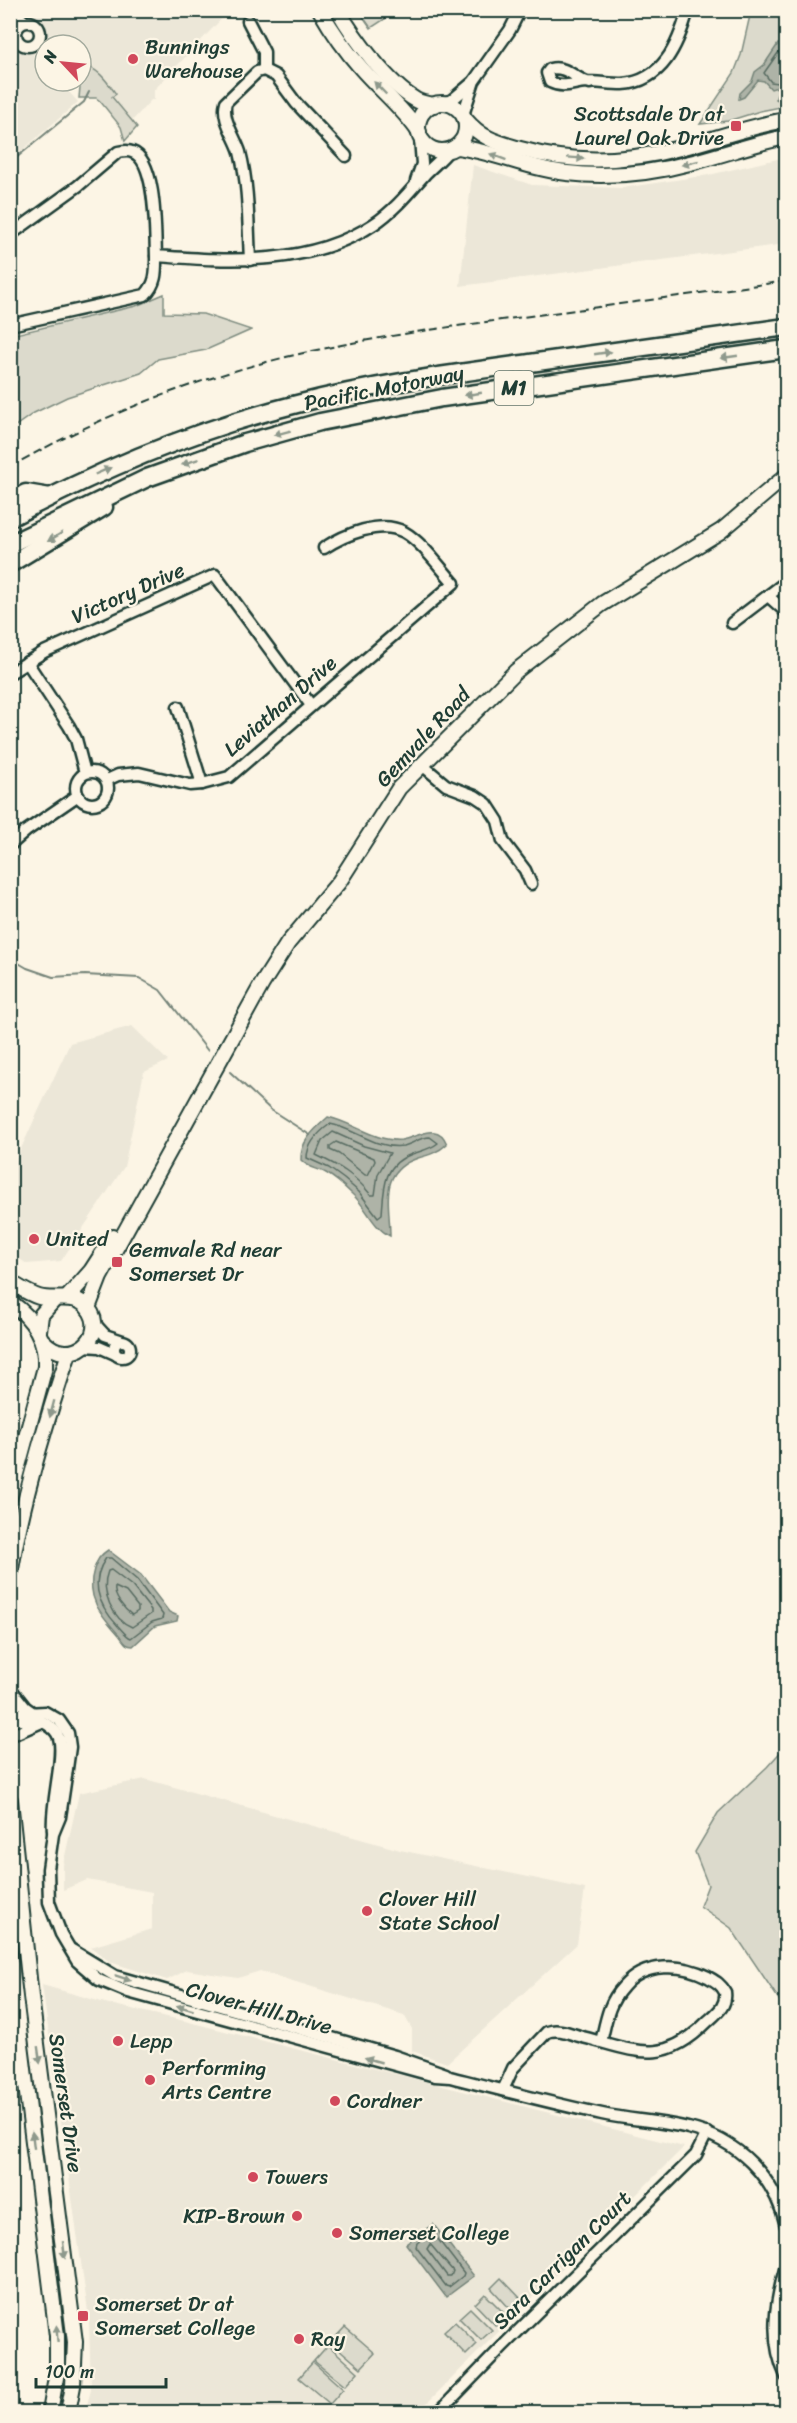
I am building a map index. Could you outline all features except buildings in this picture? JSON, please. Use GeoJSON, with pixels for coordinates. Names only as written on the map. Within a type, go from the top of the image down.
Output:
{"type":"FeatureCollection","features":[{"type":"Feature","properties":{"kind":"highway","name":"Pacific Motorway"},"geometry":{"type":"LineString","coordinates":[[10,518],[50,497],[154,450],[244,418],[325,397],[407,380],[786,327]]}},
{"type":"Feature","properties":{"kind":"highway","name":"Pacific Motorway"},"geometry":{"type":"LineString","coordinates":[[10,544],[118,491],[184,464],[245,443],[380,409],[786,349]]}},
{"type":"Feature","properties":{"kind":"highway"},"geometry":{"type":"LineString","coordinates":[[10,564],[101,510],[118,491]]}},
{"type":"Feature","properties":{"kind":"highway"},"geometry":{"type":"LineString","coordinates":[[10,501],[26,493],[50,497]]}},
{"type":"Feature","properties":{"kind":"main road"},"geometry":{"type":"LineString","coordinates":[[320,10],[360,68],[400,107],[432,150],[483,151],[543,170],[611,175],[669,168],[786,137]]}},
{"type":"Feature","properties":{"kind":"main road"},"geometry":{"type":"LineString","coordinates":[[338,10],[362,47],[383,70],[418,101],[449,104],[483,137],[546,155],[593,160],[653,154],[786,120]]}},
{"type":"Feature","properties":{"kind":"main road"},"geometry":{"type":"LineString","coordinates":[[419,135],[421,116],[437,104]]}},
{"type":"Feature","properties":{"kind":"main road"},"geometry":{"type":"LineString","coordinates":[[453,149],[465,130],[464,117]]}},
{"type":"Feature","properties":{"kind":"main road","name":"Gemvale Road"},"geometry":{"type":"LineString","coordinates":[[88,1308],[94,1290],[277,958],[339,882],[399,788],[526,662],[602,604],[722,531],[786,476]]}},
{"type":"Feature","properties":{"kind":"main road","name":"Gemvale Road"},"geometry":{"type":"LineString","coordinates":[[61,1299],[91,1271],[131,1209],[153,1181]]}},
{"type":"Feature","properties":{"kind":"main road"},"geometry":{"type":"LineString","coordinates":[[10,1282],[40,1297],[75,1299],[88,1308],[94,1323],[90,1339],[85,1346],[69,1353],[54,1350],[22,1311],[10,1302]]}},
{"type":"Feature","properties":{"kind":"main road"},"geometry":{"type":"LineString","coordinates":[[10,1496],[45,1367],[46,1354],[41,1336],[41,1315],[61,1299]]}},
{"type":"Feature","properties":{"kind":"main road"},"geometry":{"type":"LineString","coordinates":[[10,1575],[58,1383],[69,1353]]}},
{"type":"Feature","properties":{"kind":"main road","name":"Somerset Drive"},"geometry":{"type":"LineString","coordinates":[[10,1800],[31,1997],[75,2342],[73,2386],[68,2412]]}},
{"type":"Feature","properties":{"kind":"main road","name":"Somerset Drive"},"geometry":{"type":"LineString","coordinates":[[10,1956],[57,2336],[57,2372],[50,2412]]}},
{"type":"Feature","properties":{"kind":"street"},"geometry":{"type":"LineString","coordinates":[[12,10],[17,24]]}},
{"type":"Feature","properties":{"kind":"street"},"geometry":{"type":"LineString","coordinates":[[437,104],[452,100],[474,81],[510,30],[520,10]]}},
{"type":"Feature","properties":{"kind":"street"},"geometry":{"type":"LineString","coordinates":[[590,83],[633,82],[653,74],[662,66],[674,48],[688,10]]}},
{"type":"Feature","properties":{"kind":"street"},"geometry":{"type":"LineString","coordinates":[[248,21],[264,52],[264,70]]}},
{"type":"Feature","properties":{"kind":"street"},"geometry":{"type":"LineString","coordinates":[[250,260],[246,182],[237,141],[224,108],[225,102],[257,72],[264,70],[276,76],[296,103],[346,156]]}},
{"type":"Feature","properties":{"kind":"street"},"geometry":{"type":"LineString","coordinates":[[464,117],[474,81]]}},
{"type":"Feature","properties":{"kind":"street"},"geometry":{"type":"LineString","coordinates":[[410,192],[422,164],[419,135]]}},
{"type":"Feature","properties":{"kind":"street"},"geometry":{"type":"LineString","coordinates":[[156,256],[250,260],[302,253],[344,240],[376,223],[453,149]]}},
{"type":"Feature","properties":{"kind":"street"},"geometry":{"type":"LineString","coordinates":[[10,235],[78,186],[118,152],[134,152],[143,160],[153,194],[156,280],[152,288],[145,295],[10,325]]}},
{"type":"Feature","properties":{"kind":"street","name":"Leviathan Drive"},"geometry":{"type":"LineString","coordinates":[[107,780],[118,775],[139,773],[190,785],[229,777],[310,704],[454,583],[413,538],[398,529],[358,531],[324,548]]}},
{"type":"Feature","properties":{"kind":"street","name":"Victory Drive"},"geometry":{"type":"LineString","coordinates":[[27,662],[44,652],[216,575],[310,704]]}},
{"type":"Feature","properties":{"kind":"street"},"geometry":{"type":"LineString","coordinates":[[732,623],[786,582]]}},
{"type":"Feature","properties":{"kind":"street"},"geometry":{"type":"LineString","coordinates":[[768,596],[786,612]]}},
{"type":"Feature","properties":{"kind":"street"},"geometry":{"type":"LineString","coordinates":[[10,674],[27,662],[69,726],[76,740],[85,773]]}},
{"type":"Feature","properties":{"kind":"street"},"geometry":{"type":"LineString","coordinates":[[178,707],[202,784]]}},
{"type":"Feature","properties":{"kind":"street"},"geometry":{"type":"LineString","coordinates":[[421,764],[446,785],[475,796],[492,810],[498,820],[503,841],[525,870],[531,884]]}},
{"type":"Feature","properties":{"kind":"street"},"geometry":{"type":"LineString","coordinates":[[85,773],[99,773],[107,780],[108,790],[102,801],[89,805],[77,796],[76,782],[85,773]]}},
{"type":"Feature","properties":{"kind":"street"},"geometry":{"type":"LineString","coordinates":[[10,845],[26,831],[77,796]]}},
{"type":"Feature","properties":{"kind":"street"},"geometry":{"type":"LineString","coordinates":[[85,1346],[99,1347],[120,1357],[126,1357],[135,1346],[105,1335],[94,1323]]}},
{"type":"Feature","properties":{"kind":"street"},"geometry":{"type":"LineString","coordinates":[[115,1354],[114,1346],[120,1340]]}},
{"type":"Feature","properties":{"kind":"street"},"geometry":{"type":"LineString","coordinates":[[10,1688],[32,1712]]}},
{"type":"Feature","properties":{"kind":"street","name":"Clover Hill Drive"},"geometry":{"type":"LineString","coordinates":[[10,1714],[45,1713],[58,1720],[66,1729],[70,1742],[60,1817],[53,1834]]}},
{"type":"Feature","properties":{"kind":"street"},"geometry":{"type":"LineString","coordinates":[[10,1720],[42,1722]]}},
{"type":"Feature","properties":{"kind":"street"},"geometry":{"type":"LineString","coordinates":[[10,1736],[42,1722]]}},
{"type":"Feature","properties":{"kind":"street","name":"Clover Hill Drive"},"geometry":{"type":"LineString","coordinates":[[42,1722],[57,1734],[60,1744],[51,1815],[53,1834],[47,1880],[49,1902],[61,1934],[77,1961],[99,1980],[128,1992],[386,2064],[606,2115],[687,2127],[707,2133],[732,2147],[760,2172],[775,2193],[786,2226]]}},
{"type":"Feature","properties":{"kind":"street"},"geometry":{"type":"LineString","coordinates":[[503,2090],[513,2068],[547,2032],[560,2031],[601,2042],[646,2052],[660,2052],[675,2048],[687,2042],[717,2013],[725,2002],[723,1987],[688,1968],[660,1968],[646,1971],[633,1977],[615,1997],[607,2012],[601,2042]]}},
{"type":"Feature","properties":{"kind":"street","name":"Sara Carrigan Court"},"geometry":{"type":"LineString","coordinates":[[439,2412],[696,2155],[707,2133]]}},
{"type":"Feature","properties":{"kind":"street"},"geometry":{"type":"LineString","coordinates":[[786,2266],[778,2293],[775,2324],[779,2355],[786,2376]]}},
{"type":"Feature","properties":{"kind":"shaded area","name":"Bunnings Warehouse"},"geometry":{"type":"Polygon","coordinates":[[[26,11],[229,11],[154,90],[154,100],[151,100],[132,121],[111,97],[115,94],[93,70],[93,33],[44,33],[43,28],[26,11]]]}},
{"type":"Feature","properties":{"kind":"shaded area"},"geometry":{"type":"Polygon","coordinates":[[[359,11],[397,11],[371,28],[359,11]]]}},
{"type":"Feature","properties":{"kind":"shaded area"},"geometry":{"type":"Polygon","coordinates":[[[751,11],[786,11],[786,106],[728,121],[700,124],[734,73],[741,55],[751,11]]]}},
{"type":"Feature","properties":{"kind":"shaded area"},"geometry":{"type":"Polygon","coordinates":[[[11,30],[33,53],[33,93],[70,93],[78,102],[11,160],[11,30]]]}},
{"type":"Feature","properties":{"kind":"shaded area"},"geometry":{"type":"Polygon","coordinates":[[[93,69],[105,79],[116,94],[112,97],[137,127],[125,141],[121,127],[100,101],[96,98],[79,98],[79,93],[93,93],[93,69]]]}},
{"type":"Feature","properties":{"kind":"shaded area"},"geometry":{"type":"Polygon","coordinates":[[[786,157],[786,244],[460,286],[473,165],[532,185],[622,188],[709,175],[786,157]]]}},
{"type":"Feature","properties":{"kind":"shaded area"},"geometry":{"type":"Polygon","coordinates":[[[164,294],[164,313],[203,314],[251,330],[206,350],[158,359],[141,373],[67,397],[34,413],[11,429],[11,335],[136,306],[164,294]]]}},
{"type":"Feature","properties":{"kind":"shaded area"},"geometry":{"type":"Polygon","coordinates":[[[132,1026],[168,1061],[144,1072],[124,1167],[61,1261],[27,1264],[11,1253],[11,1170],[70,1043],[132,1026]]]}},
{"type":"Feature","properties":{"kind":"shaded area"},"geometry":{"type":"Polygon","coordinates":[[[786,1746],[786,2010],[731,1928],[700,1906],[708,1885],[695,1852],[718,1813],[786,1746]]]}},
{"type":"Feature","properties":{"kind":"shaded area","name":"Clover Hill State School"},"geometry":{"type":"Polygon","coordinates":[[[145,1779],[400,1850],[585,1889],[577,1944],[447,2063],[412,2051],[412,2029],[404,2015],[260,1971],[238,1978],[187,1970],[167,1980],[110,1962],[91,1947],[152,1929],[152,1892],[87,1880],[63,1890],[63,1865],[79,1793],[145,1779]]]}},
{"type":"Feature","properties":{"kind":"shaded area","name":"Somerset College"},"geometry":{"type":"Polygon","coordinates":[[[42,1985],[105,2003],[185,2021],[684,2147],[418,2412],[85,2412],[91,2390],[89,2319],[42,1985]]]}},
{"type":"Feature","properties":{"kind":"shaded area"},"geometry":{"type":"Polygon","coordinates":[[[501,2278],[523,2301],[512,2311],[491,2288],[501,2278]]]}},
{"type":"Feature","properties":{"kind":"shaded area"},"geometry":{"type":"Polygon","coordinates":[[[485,2294],[507,2316],[496,2326],[475,2304],[485,2294]]]}},
{"type":"Feature","properties":{"kind":"shaded area"},"geometry":{"type":"Polygon","coordinates":[[[470,2308],[492,2330],[481,2340],[459,2318],[470,2308]]]}},
{"type":"Feature","properties":{"kind":"shaded area"},"geometry":{"type":"Polygon","coordinates":[[[455,2322],[477,2344],[466,2355],[444,2332],[455,2322]]]}},
{"type":"Feature","properties":{"kind":"shaded area"},"geometry":{"type":"Polygon","coordinates":[[[345,2327],[375,2353],[361,2368],[331,2342],[345,2327]]]}},
{"type":"Feature","properties":{"kind":"shaded area"},"geometry":{"type":"Polygon","coordinates":[[[328,2345],[358,2372],[345,2386],[314,2361],[328,2345]]]}},
{"type":"Feature","properties":{"kind":"shaded area"},"geometry":{"type":"Polygon","coordinates":[[[313,2362],[343,2389],[330,2404],[299,2378],[313,2362]]]}},
{"type":"Feature","properties":{"kind":"water"},"geometry":{"type":"Polygon","coordinates":[[[778,44],[786,48],[786,100],[776,99],[777,94],[785,93],[785,91],[777,87],[771,89],[764,81],[758,80],[744,97],[739,99],[740,93],[752,81],[755,72],[764,65],[778,44]]]}},
{"type":"Feature","properties":{"kind":"water"},"geometry":{"type":"Polygon","coordinates":[[[328,1117],[391,1140],[407,1139],[427,1132],[438,1133],[447,1144],[434,1153],[405,1164],[397,1171],[389,1190],[390,1236],[374,1222],[357,1199],[340,1183],[301,1160],[306,1141],[328,1117]]]}},
{"type":"Feature","properties":{"kind":"water"},"geometry":{"type":"Polygon","coordinates":[[[108,1550],[141,1575],[169,1612],[178,1616],[177,1621],[155,1626],[133,1646],[125,1643],[106,1620],[93,1597],[94,1569],[99,1558],[108,1550]]]}},
{"type":"Feature","properties":{"kind":"water"},"geometry":{"type":"Polygon","coordinates":[[[433,2224],[474,2276],[446,2297],[406,2244],[433,2224]]]}},
{"type":"Feature","properties":{"kind":"waterway"},"geometry":{"type":"LineString","coordinates":[[10,163],[84,102],[88,93]]}},
{"type":"Feature","properties":{"kind":"waterway"},"geometry":{"type":"LineString","coordinates":[[10,958],[27,968],[53,977],[85,975],[139,978],[160,990],[208,1051]]}},
{"type":"Feature","properties":{"kind":"waterway"},"geometry":{"type":"LineString","coordinates":[[230,1072],[271,1110],[310,1135]]}},
{"type":"Feature","properties":{"kind":"railway"},"geometry":{"type":"LineString","coordinates":[[10,467],[88,427],[168,393],[294,355],[361,341],[433,330],[786,281]]}},
{"type":"Feature","properties":{"kind":"place","name":"Bunnings Warehouse"},"geometry":{"type":"Point","coordinates":[133,59]}},
{"type":"Feature","properties":{"kind":"place","name":"Scottsdale Dr at Laurel Oak Drive"},"geometry":{"type":"Point","coordinates":[736,126]}},
{"type":"Feature","properties":{"kind":"place","name":"United"},"geometry":{"type":"Point","coordinates":[34,1239]}},
{"type":"Feature","properties":{"kind":"place","name":"Gemvale Rd near Somerset Dr"},"geometry":{"type":"Point","coordinates":[117,1262]}},
{"type":"Feature","properties":{"kind":"place","name":"Clover Hill State School"},"geometry":{"type":"Point","coordinates":[367,1911]}},
{"type":"Feature","properties":{"kind":"place","name":"Lepp"},"geometry":{"type":"Point","coordinates":[118,2041]}},
{"type":"Feature","properties":{"kind":"place","name":"Performing Arts Centre"},"geometry":{"type":"Point","coordinates":[150,2080]}},
{"type":"Feature","properties":{"kind":"place","name":"Cordner"},"geometry":{"type":"Point","coordinates":[335,2101]}},
{"type":"Feature","properties":{"kind":"place","name":"Towers"},"geometry":{"type":"Point","coordinates":[253,2177]}},
{"type":"Feature","properties":{"kind":"place","name":"KIP-Brown"},"geometry":{"type":"Point","coordinates":[297,2216]}},
{"type":"Feature","properties":{"kind":"place","name":"Somerset College"},"geometry":{"type":"Point","coordinates":[337,2233]}},
{"type":"Feature","properties":{"kind":"place","name":"Somerset Dr at Somerset College"},"geometry":{"type":"Point","coordinates":[83,2316]}},
{"type":"Feature","properties":{"kind":"place","name":"Ray"},"geometry":{"type":"Point","coordinates":[299,2339]}}]}
